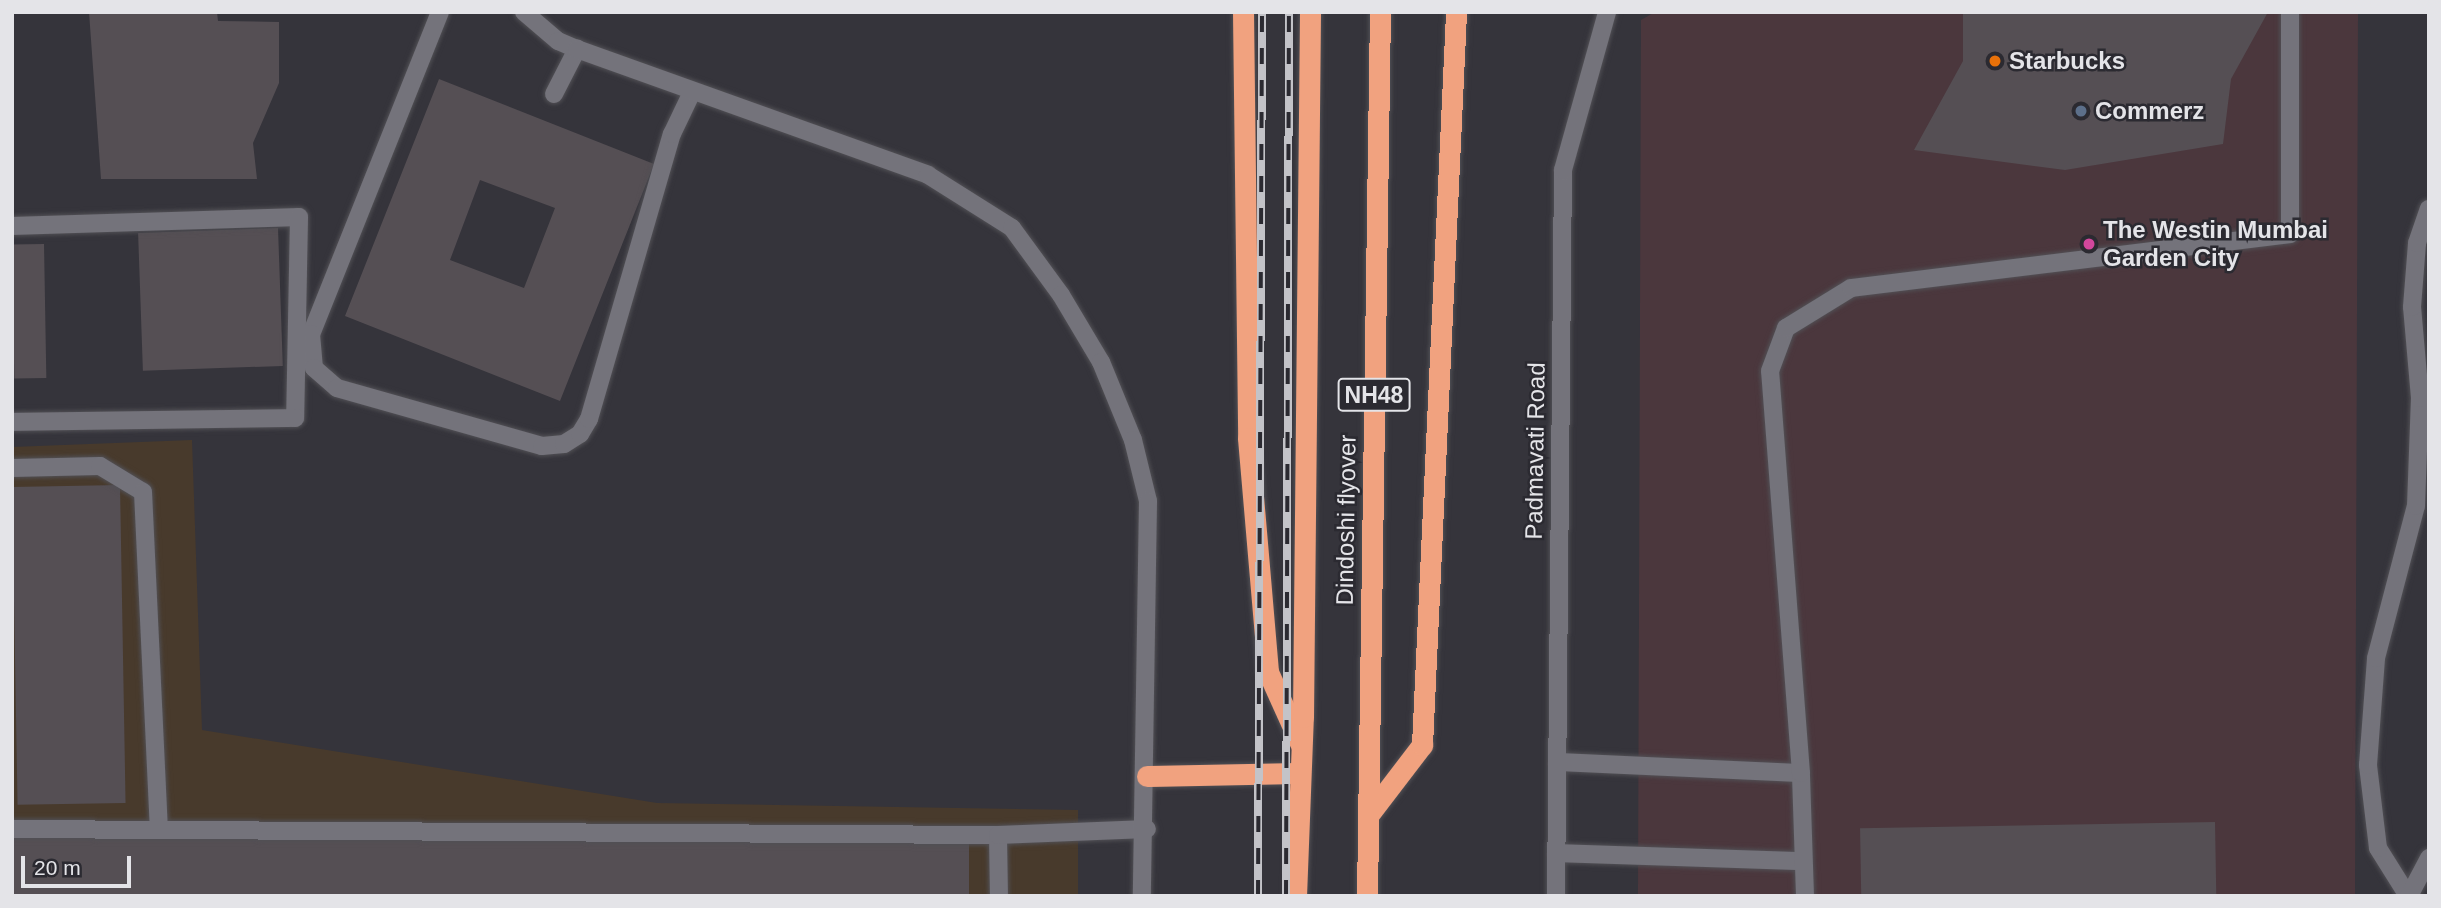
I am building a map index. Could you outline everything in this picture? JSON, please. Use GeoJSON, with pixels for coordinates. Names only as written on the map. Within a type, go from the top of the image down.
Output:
{"type":"FeatureCollection","features":[{"type":"Feature","properties":{"kind":"highway"},"geometry":{"type":"LineString","coordinates":[[1243,12],[1248,438],[1268,672],[1301,745]]}},
{"type":"Feature","properties":{"kind":"highway","name":"Dindoshi flyover"},"geometry":{"type":"LineString","coordinates":[[1301,745],[1310,12]]}},
{"type":"Feature","properties":{"kind":"highway","name":"Dindoshi flyover"},"geometry":{"type":"LineString","coordinates":[[1370,813],[1368,777],[1380,12]]}},
{"type":"Feature","properties":{"kind":"highway"},"geometry":{"type":"LineString","coordinates":[[1370,813],[1422,745],[1456,12]]}},
{"type":"Feature","properties":{"kind":"highway","name":"NH48"},"geometry":{"type":"LineString","coordinates":[[1296,896],[1301,745]]}},
{"type":"Feature","properties":{"kind":"highway"},"geometry":{"type":"LineString","coordinates":[[1147,776],[1300,773]]}},
{"type":"Feature","properties":{"kind":"highway","name":"NH48"},"geometry":{"type":"LineString","coordinates":[[1367,896],[1370,813]]}},
{"type":"Feature","properties":{"kind":"street"},"geometry":{"type":"LineString","coordinates":[[440,12],[311,334],[314,368],[337,388],[542,446],[564,444],[580,434],[589,419],[672,134],[692,92]]}},
{"type":"Feature","properties":{"kind":"street"},"geometry":{"type":"LineString","coordinates":[[524,12],[558,41],[692,92],[928,175],[1012,228],[1061,295],[1101,362],[1133,440],[1148,501],[1147,829],[1142,896]]}},
{"type":"Feature","properties":{"kind":"street","name":"Padmavati Road"},"geometry":{"type":"LineString","coordinates":[[1556,896],[1563,170],[1607,12]]}},
{"type":"Feature","properties":{"kind":"street"},"geometry":{"type":"LineString","coordinates":[[1805,896],[1801,773],[1770,371],[1786,328],[1851,288],[2290,234],[2290,12]]}},
{"type":"Feature","properties":{"kind":"street"},"geometry":{"type":"LineString","coordinates":[[554,94],[577,48]]}},
{"type":"Feature","properties":{"kind":"street"},"geometry":{"type":"LineString","coordinates":[[2429,209],[2417,243],[2412,307],[2420,398],[2416,506],[2376,659],[2368,765],[2378,848],[2409,896],[2429,858]]}},
{"type":"Feature","properties":{"kind":"street"},"geometry":{"type":"LineString","coordinates":[[12,226],[299,217],[295,418],[12,422]]}},
{"type":"Feature","properties":{"kind":"street"},"geometry":{"type":"LineString","coordinates":[[12,468],[100,466],[143,492],[159,830]]}},
{"type":"Feature","properties":{"kind":"street"},"geometry":{"type":"LineString","coordinates":[[1557,762],[1801,773]]}},
{"type":"Feature","properties":{"kind":"street"},"geometry":{"type":"LineString","coordinates":[[12,829],[998,835],[1147,829]]}},
{"type":"Feature","properties":{"kind":"street"},"geometry":{"type":"LineString","coordinates":[[998,835],[999,896]]}},
{"type":"Feature","properties":{"kind":"street"},"geometry":{"type":"LineString","coordinates":[[1556,853],[1803,861]]}},
{"type":"Feature","properties":{"kind":"shaded area"},"geometry":{"type":"Polygon","coordinates":[[[1655,12],[2358,12],[2355,896],[1638,896],[1641,20],[1655,12]]]}},
{"type":"Feature","properties":{"kind":"shaded area"},"geometry":{"type":"Polygon","coordinates":[[[192,440],[202,730],[657,803],[1078,810],[1078,896],[12,896],[12,447],[192,440]]]}},
{"type":"Feature","properties":{"kind":"building"},"geometry":{"type":"Polygon","coordinates":[[[89,12],[217,12],[218,21],[279,22],[279,83],[253,143],[257,179],[101,179],[89,12]]]}},
{"type":"Feature","properties":{"kind":"building","name":"Commerz"},"geometry":{"type":"Polygon","coordinates":[[[1963,12],[2268,12],[2231,79],[2223,144],[2065,170],[1914,150],[1963,61],[1963,12]]]}},
{"type":"Feature","properties":{"kind":"building"},"geometry":{"type":"Polygon","coordinates":[[[439,79],[654,164],[560,401],[345,316],[439,79]],[[480,180],[450,260],[524,288],[555,208],[480,180]]]}},
{"type":"Feature","properties":{"kind":"building"},"geometry":{"type":"Polygon","coordinates":[[[278,228],[283,366],[143,371],[138,233],[278,228]]]}},
{"type":"Feature","properties":{"kind":"building"},"geometry":{"type":"Polygon","coordinates":[[[44,244],[46,378],[14,379],[12,245],[44,244]]]}},
{"type":"Feature","properties":{"kind":"building"},"geometry":{"type":"Polygon","coordinates":[[[120,485],[126,803],[18,805],[12,487],[120,485]]]}},
{"type":"Feature","properties":{"kind":"building"},"geometry":{"type":"Polygon","coordinates":[[[2215,822],[2216,896],[1861,896],[1860,828],[2215,822]]]}},
{"type":"Feature","properties":{"kind":"building"},"geometry":{"type":"Polygon","coordinates":[[[12,837],[969,837],[969,896],[12,896],[12,837]]]}},
{"type":"Feature","properties":{"kind":"railway"},"geometry":{"type":"LineString","coordinates":[[1258,896],[1262,12]]}},
{"type":"Feature","properties":{"kind":"railway"},"geometry":{"type":"LineString","coordinates":[[1286,896],[1289,12]]}},
{"type":"Feature","properties":{"kind":"place","name":"Starbucks"},"geometry":{"type":"Point","coordinates":[1995,61]}},
{"type":"Feature","properties":{"kind":"place","name":"Commerz"},"geometry":{"type":"Point","coordinates":[2081,111]}},
{"type":"Feature","properties":{"kind":"place","name":"The Westin Mumbai Garden City"},"geometry":{"type":"Point","coordinates":[2089,244]}}]}
